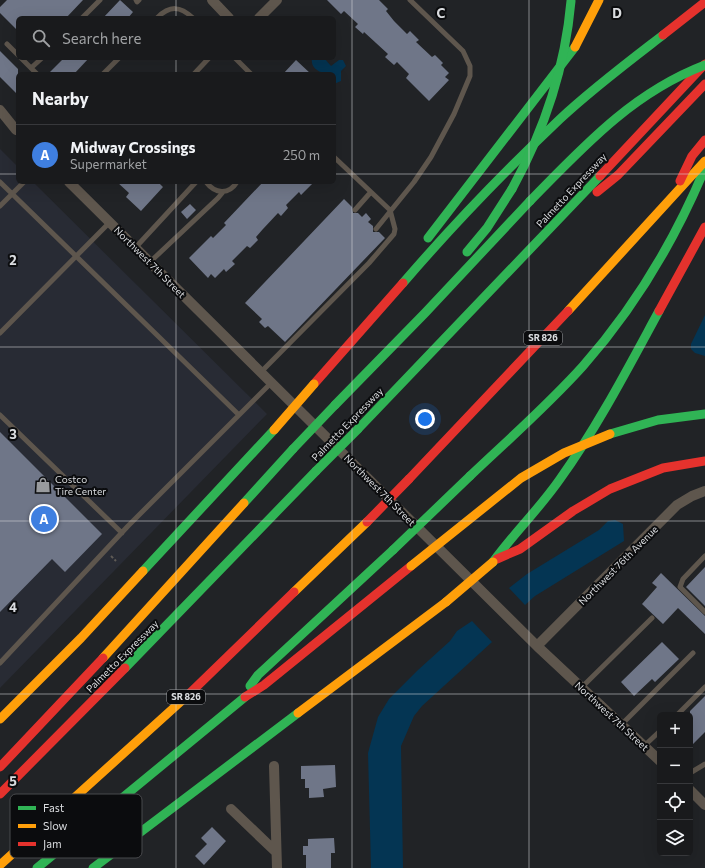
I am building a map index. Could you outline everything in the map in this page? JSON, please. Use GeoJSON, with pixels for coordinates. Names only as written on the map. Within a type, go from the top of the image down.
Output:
{"type":"FeatureCollection","features":[{"type":"Feature","properties":{"kind":"highway"},"geometry":{"type":"LineString","coordinates":[[424,244],[571,53],[588,24],[599,0]]}},
{"type":"Feature","properties":{"kind":"highway"},"geometry":{"type":"LineString","coordinates":[[459,261],[487,228],[512,190],[533,150],[551,109],[567,44],[571,1]]}},
{"type":"Feature","properties":{"kind":"highway"},"geometry":{"type":"LineString","coordinates":[[0,719],[81,638],[274,430],[365,324],[390,300],[473,205],[560,119],[606,79],[705,2]]}},
{"type":"Feature","properties":{"kind":"highway"},"geometry":{"type":"LineString","coordinates":[[0,767],[110,651],[293,449],[425,313],[530,201],[607,125],[640,99],[671,79],[705,64]]}},
{"type":"Feature","properties":{"kind":"highway","name":"Palmetto Expressway"},"geometry":{"type":"LineString","coordinates":[[0,794],[185,607],[543,238],[705,64]]}},
{"type":"Feature","properties":{"kind":"highway"},"geometry":{"type":"LineString","coordinates":[[543,238],[618,175],[705,84]]}},
{"type":"Feature","properties":{"kind":"highway"},"geometry":{"type":"LineString","coordinates":[[674,194],[692,156],[705,140]]}},
{"type":"Feature","properties":{"kind":"highway","name":"SR 826"},"geometry":{"type":"LineString","coordinates":[[79,794],[188,695],[367,522],[521,362],[705,161]]}},
{"type":"Feature","properties":{"kind":"highway"},"geometry":{"type":"LineString","coordinates":[[237,702],[258,675],[393,550],[556,394],[603,342],[640,293],[660,262],[694,197],[705,168]]}},
{"type":"Feature","properties":{"kind":"highway"},"geometry":{"type":"LineString","coordinates":[[495,561],[512,536],[559,482],[594,430],[705,227]]}},
{"type":"Feature","properties":{"kind":"highway"},"geometry":{"type":"LineString","coordinates":[[365,324],[384,295],[415,255]]}},
{"type":"Feature","properties":{"kind":"highway"},"geometry":{"type":"LineString","coordinates":[[335,406],[414,310]]}},
{"type":"Feature","properties":{"kind":"highway"},"geometry":{"type":"LineString","coordinates":[[126,794],[237,702],[264,686],[521,478],[586,442],[658,420],[705,414]]}},
{"type":"Feature","properties":{"kind":"highway"},"geometry":{"type":"LineString","coordinates":[[142,831],[446,602],[495,561],[520,549],[610,488],[669,467],[705,462]]}},
{"type":"Feature","properties":{"kind":"highway"},"geometry":{"type":"LineString","coordinates":[[643,475],[696,472]]}},
{"type":"Feature","properties":{"kind":"highway","name":"SR 826"},"geometry":{"type":"LineString","coordinates":[[0,865],[10,856]]}},
{"type":"Feature","properties":{"kind":"highway"},"geometry":{"type":"LineString","coordinates":[[37,868],[49,858]]}},
{"type":"Feature","properties":{"kind":"highway"},"geometry":{"type":"LineString","coordinates":[[93,868],[106,858]]}},
{"type":"Feature","properties":{"kind":"street"},"geometry":{"type":"LineString","coordinates":[[212,0],[228,16]]}},
{"type":"Feature","properties":{"kind":"street"},"geometry":{"type":"LineString","coordinates":[[261,16],[277,0]]}},
{"type":"Feature","properties":{"kind":"street"},"geometry":{"type":"LineString","coordinates":[[0,110],[16,129]]}},
{"type":"Feature","properties":{"kind":"street"},"geometry":{"type":"LineString","coordinates":[[0,118],[16,129]]}},
{"type":"Feature","properties":{"kind":"street","name":"Northwest 7th Street"},"geometry":{"type":"LineString","coordinates":[[71,184],[537,646],[620,726],[657,758]]}},
{"type":"Feature","properties":{"kind":"street","name":"Northwest 76th Avenue"},"geometry":{"type":"LineString","coordinates":[[537,646],[677,505],[692,496],[705,491]]}},
{"type":"Feature","properties":{"kind":"street"},"geometry":{"type":"LineString","coordinates":[[274,766],[277,868]]}},
{"type":"Feature","properties":{"kind":"street"},"geometry":{"type":"LineString","coordinates":[[693,793],[705,805]]}},
{"type":"Feature","properties":{"kind":"street"},"geometry":{"type":"LineString","coordinates":[[231,809],[276,852]]}},
{"type":"Feature","properties":{"kind":"lane"},"geometry":{"type":"LineString","coordinates":[[84,16],[100,0]]}},
{"type":"Feature","properties":{"kind":"lane"},"geometry":{"type":"LineString","coordinates":[[136,0],[137,2],[139,0]]}},
{"type":"Feature","properties":{"kind":"lane"},"geometry":{"type":"LineString","coordinates":[[376,229],[414,182],[431,157],[454,114],[470,76],[470,66],[463,51],[410,0]]}},
{"type":"Feature","properties":{"kind":"lane"},"geometry":{"type":"LineString","coordinates":[[160,16],[166,10],[177,8],[183,10],[190,16]]}},
{"type":"Feature","properties":{"kind":"lane"},"geometry":{"type":"LineString","coordinates":[[7,44],[16,53]]}},
{"type":"Feature","properties":{"kind":"lane"},"geometry":{"type":"LineString","coordinates":[[23,60],[35,72]]}},
{"type":"Feature","properties":{"kind":"lane"},"geometry":{"type":"LineString","coordinates":[[31,68],[40,60]]}},
{"type":"Feature","properties":{"kind":"lane"},"geometry":{"type":"LineString","coordinates":[[105,72],[117,60]]}},
{"type":"Feature","properties":{"kind":"lane"},"geometry":{"type":"LineString","coordinates":[[196,72],[207,60]]}},
{"type":"Feature","properties":{"kind":"lane"},"geometry":{"type":"LineString","coordinates":[[237,60],[250,72]]}},
{"type":"Feature","properties":{"kind":"lane"},"geometry":{"type":"LineString","coordinates":[[261,372],[392,238],[395,229],[390,210],[370,193],[336,159]]}},
{"type":"Feature","properties":{"kind":"lane"},"geometry":{"type":"LineString","coordinates":[[0,182],[239,415]]}},
{"type":"Feature","properties":{"kind":"lane"},"geometry":{"type":"LineString","coordinates":[[0,206],[22,184]]}},
{"type":"Feature","properties":{"kind":"lane"},"geometry":{"type":"LineString","coordinates":[[136,247],[194,184]]}},
{"type":"Feature","properties":{"kind":"lane"},"geometry":{"type":"LineString","coordinates":[[208,184],[214,190],[223,192]]}},
{"type":"Feature","properties":{"kind":"lane"},"geometry":{"type":"LineString","coordinates":[[150,262],[223,192],[233,188],[236,184]]}},
{"type":"Feature","properties":{"kind":"lane"},"geometry":{"type":"LineString","coordinates":[[355,210],[370,193]]}},
{"type":"Feature","properties":{"kind":"lane"},"geometry":{"type":"LineString","coordinates":[[0,333],[110,222]]}},
{"type":"Feature","properties":{"kind":"lane"},"geometry":{"type":"LineString","coordinates":[[0,663],[122,533],[271,383]]}},
{"type":"Feature","properties":{"kind":"lane"},"geometry":{"type":"LineString","coordinates":[[0,415],[122,533]]}},
{"type":"Feature","properties":{"kind":"lane"},"geometry":{"type":"LineString","coordinates":[[705,556],[683,579],[680,587],[705,612]]}},
{"type":"Feature","properties":{"kind":"lane"},"geometry":{"type":"LineString","coordinates":[[581,688],[652,618]]}},
{"type":"Feature","properties":{"kind":"lane"},"geometry":{"type":"LineString","coordinates":[[620,726],[693,653]]}},
{"type":"Feature","properties":{"kind":"lane"},"geometry":{"type":"LineString","coordinates":[[680,712],[705,687]]}},
{"type":"Feature","properties":{"kind":"lane"},"geometry":{"type":"LineString","coordinates":[[644,746],[657,734]]}},
{"type":"Feature","properties":{"kind":"lane"},"geometry":{"type":"LineString","coordinates":[[693,771],[705,764]]}},
{"type":"Feature","properties":{"kind":"path"},"geometry":{"type":"LineString","coordinates":[[110,555],[116,561]]}},
{"type":"Feature","properties":{"kind":"shaded area"},"geometry":{"type":"Polygon","coordinates":[[[0,149],[16,165],[16,184],[35,184],[267,414],[0,688],[0,149]]]}},
{"type":"Feature","properties":{"kind":"water"},"geometry":{"type":"Polygon","coordinates":[[[312,60],[326,60],[331,66],[339,60],[343,60],[346,66],[341,71],[341,81],[336,83],[336,72],[318,71],[313,66],[312,60]]]}},
{"type":"Feature","properties":{"kind":"water"},"geometry":{"type":"Polygon","coordinates":[[[705,315],[705,356],[695,353],[691,349],[691,344],[705,315]]]}},
{"type":"Feature","properties":{"kind":"water"},"geometry":{"type":"Polygon","coordinates":[[[615,520],[623,524],[624,541],[535,596],[525,605],[509,588],[527,574],[599,530],[608,521],[615,520]]]}},
{"type":"Feature","properties":{"kind":"water"},"geometry":{"type":"Polygon","coordinates":[[[472,621],[492,642],[422,706],[414,716],[401,746],[403,868],[371,868],[368,753],[378,717],[389,699],[450,641],[457,631],[472,621]]]}},
{"type":"Feature","properties":{"kind":"building"},"geometry":{"type":"Polygon","coordinates":[[[7,0],[83,0],[68,16],[16,16],[16,29],[0,13],[0,7],[7,0]]]}},
{"type":"Feature","properties":{"kind":"building"},"geometry":{"type":"Polygon","coordinates":[[[120,0],[133,12],[130,16],[105,16],[120,0]]]}},
{"type":"Feature","properties":{"kind":"building"},"geometry":{"type":"Polygon","coordinates":[[[327,0],[379,0],[388,9],[386,11],[394,21],[407,34],[410,31],[419,40],[416,42],[432,57],[435,55],[443,63],[441,65],[449,73],[445,77],[449,80],[429,101],[406,78],[409,74],[397,62],[394,65],[385,57],[388,54],[364,32],[363,34],[355,27],[358,24],[344,11],[341,14],[327,0]]]}},
{"type":"Feature","properties":{"kind":"building"},"geometry":{"type":"Polygon","coordinates":[[[0,51],[18,69],[18,72],[16,72],[16,93],[0,77],[0,51]]]}},
{"type":"Feature","properties":{"kind":"building"},"geometry":{"type":"Polygon","coordinates":[[[62,60],[87,60],[76,72],[50,72],[62,60]]]}},
{"type":"Feature","properties":{"kind":"building"},"geometry":{"type":"Polygon","coordinates":[[[296,60],[309,72],[285,72],[296,60]]]}},
{"type":"Feature","properties":{"kind":"building"},"geometry":{"type":"Polygon","coordinates":[[[119,184],[160,184],[163,187],[141,211],[126,197],[129,193],[119,184]]]}},
{"type":"Feature","properties":{"kind":"building"},"geometry":{"type":"Polygon","coordinates":[[[261,184],[312,184],[301,195],[299,192],[286,205],[288,208],[281,216],[278,213],[256,237],[258,240],[250,248],[247,246],[232,261],[235,264],[226,272],[224,269],[215,278],[211,274],[208,278],[189,258],[211,236],[213,238],[226,225],[224,223],[261,184]]]}},
{"type":"Feature","properties":{"kind":"building"},"geometry":{"type":"Polygon","coordinates":[[[344,199],[352,207],[353,213],[358,213],[362,217],[366,213],[371,219],[368,222],[373,226],[373,232],[379,232],[385,238],[285,342],[268,326],[265,328],[259,322],[262,319],[245,303],[344,199]]]}},
{"type":"Feature","properties":{"kind":"building"},"geometry":{"type":"Polygon","coordinates":[[[190,204],[196,210],[187,219],[181,212],[190,204]]]}},
{"type":"Feature","properties":{"kind":"building"},"geometry":{"type":"Polygon","coordinates":[[[0,432],[102,534],[65,572],[52,559],[0,612],[0,432]]]}},
{"type":"Feature","properties":{"kind":"building"},"geometry":{"type":"Polygon","coordinates":[[[705,567],[705,606],[686,587],[705,567]]]}},
{"type":"Feature","properties":{"kind":"building"},"geometry":{"type":"Polygon","coordinates":[[[661,573],[705,616],[705,634],[678,608],[663,624],[642,604],[657,587],[652,583],[661,573]]]}},
{"type":"Feature","properties":{"kind":"building"},"geometry":{"type":"Polygon","coordinates":[[[662,642],[679,659],[655,682],[652,679],[634,696],[621,682],[662,642]]]}},
{"type":"Feature","properties":{"kind":"building"},"geometry":{"type":"Polygon","coordinates":[[[705,696],[705,732],[693,744],[693,712],[690,711],[705,696]]]}},
{"type":"Feature","properties":{"kind":"building"},"geometry":{"type":"Polygon","coordinates":[[[335,765],[336,787],[323,789],[324,797],[309,798],[309,788],[305,788],[305,779],[301,779],[301,766],[335,765]]]}},
{"type":"Feature","properties":{"kind":"building"},"geometry":{"type":"Polygon","coordinates":[[[212,827],[226,841],[204,865],[195,856],[207,844],[201,838],[212,827]]]}},
{"type":"Feature","properties":{"kind":"building"},"geometry":{"type":"Polygon","coordinates":[[[334,838],[335,853],[331,853],[331,868],[306,868],[306,855],[303,855],[303,846],[308,846],[308,839],[334,838]]]}},
{"type":"Feature","properties":{"kind":"traffic: fast"},"geometry":{"type":"LineString","coordinates":[[512,189],[534,144],[552,98],[564,51],[571,1]]}},
{"type":"Feature","properties":{"kind":"traffic: fast"},"geometry":{"type":"LineString","coordinates":[[403,283],[479,199],[560,119],[597,86],[663,35]]}},
{"type":"Feature","properties":{"kind":"traffic: fast"},"geometry":{"type":"LineString","coordinates":[[428,238],[575,47]]}},
{"type":"Feature","properties":{"kind":"traffic: fast"},"geometry":{"type":"LineString","coordinates":[[530,201],[569,161],[610,123],[654,90],[705,65]]}},
{"type":"Feature","properties":{"kind":"traffic: fast"},"geometry":{"type":"LineString","coordinates":[[470,476],[556,395],[602,344],[637,296],[667,247],[681,221],[705,168]]}},
{"type":"Feature","properties":{"kind":"traffic: fast"},"geometry":{"type":"LineString","coordinates":[[358,429],[600,176]]}},
{"type":"Feature","properties":{"kind":"traffic: fast"},"geometry":{"type":"LineString","coordinates":[[467,252],[487,228],[512,189]]}},
{"type":"Feature","properties":{"kind":"traffic: fast"},"geometry":{"type":"LineString","coordinates":[[335,405],[425,313],[530,201]]}},
{"type":"Feature","properties":{"kind":"traffic: fast"},"geometry":{"type":"LineString","coordinates":[[493,562],[552,490],[574,459],[612,396],[659,311]]}},
{"type":"Feature","properties":{"kind":"traffic: fast"},"geometry":{"type":"LineString","coordinates":[[293,449],[335,405]]}},
{"type":"Feature","properties":{"kind":"traffic: fast"},"geometry":{"type":"LineString","coordinates":[[610,434],[658,420],[705,414]]}},
{"type":"Feature","properties":{"kind":"traffic: fast"},"geometry":{"type":"LineString","coordinates":[[316,471],[358,429]]}},
{"type":"Feature","properties":{"kind":"traffic: fast"},"geometry":{"type":"LineString","coordinates":[[143,571],[274,430]]}},
{"type":"Feature","properties":{"kind":"traffic: fast"},"geometry":{"type":"LineString","coordinates":[[244,503],[293,449]]}},
{"type":"Feature","properties":{"kind":"traffic: fast"},"geometry":{"type":"LineString","coordinates":[[125,668],[316,471]]}},
{"type":"Feature","properties":{"kind":"traffic: fast"},"geometry":{"type":"LineString","coordinates":[[393,550],[470,476]]}},
{"type":"Feature","properties":{"kind":"traffic: fast"},"geometry":{"type":"LineString","coordinates":[[250,686],[258,675],[393,550]]}},
{"type":"Feature","properties":{"kind":"traffic: fast"},"geometry":{"type":"LineString","coordinates":[[127,794],[245,697]]}},
{"type":"Feature","properties":{"kind":"traffic: fast"},"geometry":{"type":"LineString","coordinates":[[142,831],[298,713]]}},
{"type":"Feature","properties":{"kind":"traffic: fast"},"geometry":{"type":"LineString","coordinates":[[37,868],[49,858]]}},
{"type":"Feature","properties":{"kind":"traffic: fast"},"geometry":{"type":"LineString","coordinates":[[93,868],[106,858]]}},
{"type":"Feature","properties":{"kind":"traffic: slow"},"geometry":{"type":"LineString","coordinates":[[575,47],[599,0]]}},
{"type":"Feature","properties":{"kind":"traffic: slow"},"geometry":{"type":"LineString","coordinates":[[568,311],[705,161]]}},
{"type":"Feature","properties":{"kind":"traffic: slow"},"geometry":{"type":"LineString","coordinates":[[274,430],[314,384]]}},
{"type":"Feature","properties":{"kind":"traffic: slow"},"geometry":{"type":"LineString","coordinates":[[411,566],[521,478],[564,453],[610,434]]}},
{"type":"Feature","properties":{"kind":"traffic: slow"},"geometry":{"type":"LineString","coordinates":[[103,658],[244,503]]}},
{"type":"Feature","properties":{"kind":"traffic: slow"},"geometry":{"type":"LineString","coordinates":[[294,592],[367,522]]}},
{"type":"Feature","properties":{"kind":"traffic: slow"},"geometry":{"type":"LineString","coordinates":[[446,602],[493,562]]}},
{"type":"Feature","properties":{"kind":"traffic: slow"},"geometry":{"type":"LineString","coordinates":[[0,719],[81,638],[143,571]]}},
{"type":"Feature","properties":{"kind":"traffic: slow"},"geometry":{"type":"LineString","coordinates":[[298,713],[446,602]]}},
{"type":"Feature","properties":{"kind":"traffic: slow"},"geometry":{"type":"LineString","coordinates":[[79,794],[188,695]]}},
{"type":"Feature","properties":{"kind":"traffic: slow"},"geometry":{"type":"LineString","coordinates":[[0,865],[10,856]]}},
{"type":"Feature","properties":{"kind":"traffic: jam"},"geometry":{"type":"LineString","coordinates":[[663,35],[705,2]]}},
{"type":"Feature","properties":{"kind":"traffic: jam"},"geometry":{"type":"LineString","coordinates":[[600,176],[705,64]]}},
{"type":"Feature","properties":{"kind":"traffic: jam"},"geometry":{"type":"LineString","coordinates":[[597,192],[618,175],[705,84]]}},
{"type":"Feature","properties":{"kind":"traffic: jam"},"geometry":{"type":"LineString","coordinates":[[680,181],[692,156],[705,140]]}},
{"type":"Feature","properties":{"kind":"traffic: jam"},"geometry":{"type":"LineString","coordinates":[[659,311],[705,227]]}},
{"type":"Feature","properties":{"kind":"traffic: jam"},"geometry":{"type":"LineString","coordinates":[[314,384],[403,283]]}},
{"type":"Feature","properties":{"kind":"traffic: jam"},"geometry":{"type":"LineString","coordinates":[[409,479],[568,311]]}},
{"type":"Feature","properties":{"kind":"traffic: jam"},"geometry":{"type":"LineString","coordinates":[[497,559],[520,549],[573,511],[610,489],[663,468],[705,461]]}},
{"type":"Feature","properties":{"kind":"traffic: jam"},"geometry":{"type":"LineString","coordinates":[[367,522],[409,479]]}},
{"type":"Feature","properties":{"kind":"traffic: jam"},"geometry":{"type":"LineString","coordinates":[[245,697],[264,685],[411,566]]}},
{"type":"Feature","properties":{"kind":"traffic: jam"},"geometry":{"type":"LineString","coordinates":[[188,695],[294,592]]}},
{"type":"Feature","properties":{"kind":"traffic: jam"},"geometry":{"type":"LineString","coordinates":[[0,767],[103,658]]}},
{"type":"Feature","properties":{"kind":"traffic: jam"},"geometry":{"type":"LineString","coordinates":[[0,794],[125,668]]}},
{"type":"Feature","properties":{"kind":"place","name":"Costco Tire Center"},"geometry":{"type":"Point","coordinates":[43,485]}},
{"type":"Feature","properties":{"kind":"place","name":"Midway Crossings"},"geometry":{"type":"Point","coordinates":[44,519]}}]}
